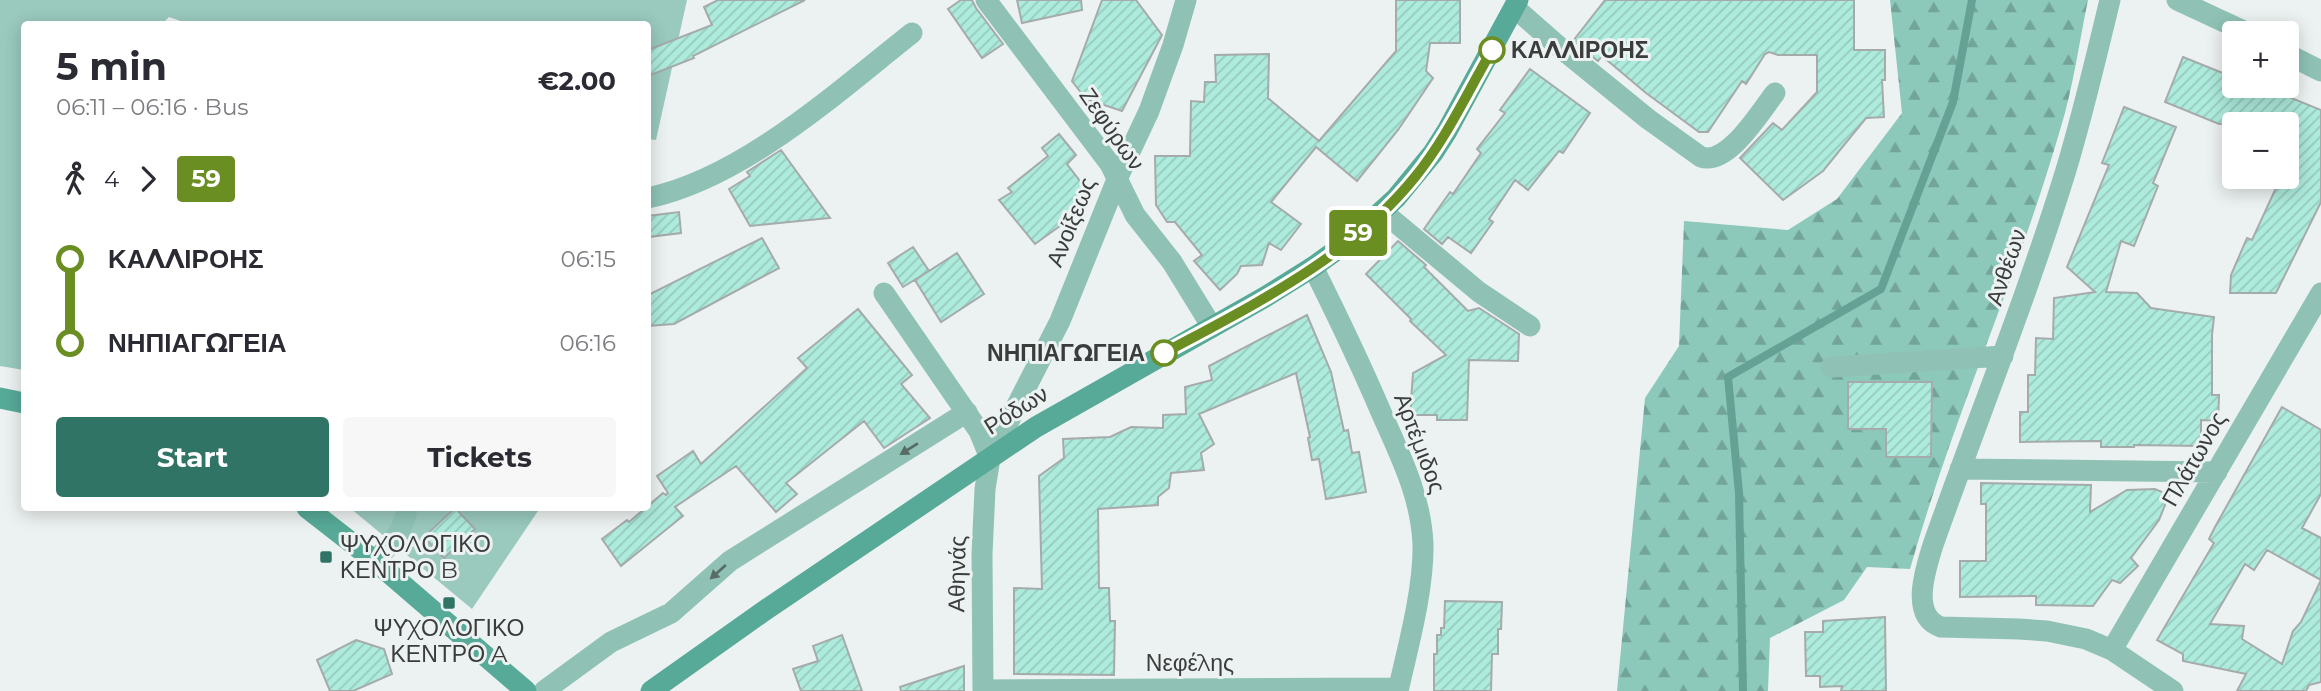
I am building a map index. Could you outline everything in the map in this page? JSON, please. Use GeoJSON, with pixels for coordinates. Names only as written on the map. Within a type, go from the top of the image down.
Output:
{"type":"FeatureCollection","features":[{"type":"Feature","properties":{"kind":"street","name":"Ζεφύρων"},"geometry":{"type":"LineString","coordinates":[[986,0],[1102,153],[1118,177],[1135,215],[1172,262],[1212,327]]}},
{"type":"Feature","properties":{"kind":"street","name":"Ανοίξεως"},"geometry":{"type":"LineString","coordinates":[[989,458],[1060,321],[1118,177],[1149,111],[1186,0]]}},
{"type":"Feature","properties":{"kind":"street","name":"Ανθέων"},"geometry":{"type":"LineString","coordinates":[[2110,0],[2066,171],[2003,356],[1933,545],[1925,572],[1922,596],[1926,612],[1933,624],[1946,628],[2047,631],[2086,639],[2112,650]]}},
{"type":"Feature","properties":{"kind":"street"},"geometry":{"type":"LineString","coordinates":[[2177,0],[2222,21]]}},
{"type":"Feature","properties":{"kind":"street"},"geometry":{"type":"LineString","coordinates":[[1517,4],[1592,74],[1668,135],[1701,157],[1710,159],[1725,153],[1775,93]]}},
{"type":"Feature","properties":{"kind":"street","name":"Ρόδων"},"geometry":{"type":"LineString","coordinates":[[651,691],[989,458],[1073,405],[1313,267],[1349,241],[1406,188],[1433,153],[1517,4]]}},
{"type":"Feature","properties":{"kind":"street"},"geometry":{"type":"LineString","coordinates":[[651,197],[695,185],[742,160],[811,113],[912,33]]}},
{"type":"Feature","properties":{"kind":"street"},"geometry":{"type":"LineString","coordinates":[[2299,60],[2321,71]]}},
{"type":"Feature","properties":{"kind":"street"},"geometry":{"type":"LineString","coordinates":[[1383,212],[1479,292],[1530,326]]}},
{"type":"Feature","properties":{"kind":"street","name":"Αρτέμιδος"},"geometry":{"type":"LineString","coordinates":[[1313,267],[1347,335],[1408,473],[1417,502],[1423,542],[1421,569],[1398,689]]}},
{"type":"Feature","properties":{"kind":"street"},"geometry":{"type":"LineString","coordinates":[[884,293],[983,437],[989,458]]}},
{"type":"Feature","properties":{"kind":"street","name":"Πλάτωνος"},"geometry":{"type":"LineString","coordinates":[[2112,650],[2321,293]]}},
{"type":"Feature","properties":{"kind":"street"},"geometry":{"type":"LineString","coordinates":[[1832,367],[2003,356]]}},
{"type":"Feature","properties":{"kind":"street"},"geometry":{"type":"LineString","coordinates":[[0,398],[21,402]]}},
{"type":"Feature","properties":{"kind":"street"},"geometry":{"type":"LineString","coordinates":[[544,691],[599,650],[671,612],[730,561],[967,412]]}},
{"type":"Feature","properties":{"kind":"street","name":"Αθηνάς"},"geometry":{"type":"LineString","coordinates":[[983,690],[983,541],[989,458]]}},
{"type":"Feature","properties":{"kind":"street"},"geometry":{"type":"LineString","coordinates":[[1959,469],[2217,472]]}},
{"type":"Feature","properties":{"kind":"street"},"geometry":{"type":"LineString","coordinates":[[311,511],[375,561],[526,691]]}},
{"type":"Feature","properties":{"kind":"street"},"geometry":{"type":"LineString","coordinates":[[375,561],[397,538],[405,522],[407,511]]}},
{"type":"Feature","properties":{"kind":"street"},"geometry":{"type":"LineString","coordinates":[[2112,650],[2173,691]]}},
{"type":"Feature","properties":{"kind":"street","name":"Νεφέλης"},"geometry":{"type":"LineString","coordinates":[[983,690],[1398,689]]}},
{"type":"Feature","properties":{"kind":"green space"},"geometry":{"type":"Polygon","coordinates":[[[0,0],[687,0],[656,140],[651,139],[651,21],[180,21],[169,17],[165,21],[21,21],[21,370],[0,366],[0,0]]]}},
{"type":"Feature","properties":{"kind":"green space"},"geometry":{"type":"Polygon","coordinates":[[[1890,0],[2088,0],[2069,98],[2043,186],[1945,458],[1910,569],[1867,567],[1844,600],[1770,638],[1768,691],[1617,691],[1645,398],[1679,346],[1684,221],[1788,230],[1837,199],[1902,113],[1890,0]]]}},
{"type":"Feature","properties":{"kind":"green space"},"geometry":{"type":"Polygon","coordinates":[[[354,511],[538,511],[472,609],[354,511]]]}},
{"type":"Feature","properties":{"kind":"building"},"geometry":{"type":"Polygon","coordinates":[[[718,0],[805,0],[693,56],[694,58],[651,75],[651,49],[712,25],[704,7],[718,0]]]}},
{"type":"Feature","properties":{"kind":"building"},"geometry":{"type":"Polygon","coordinates":[[[961,0],[972,0],[1003,44],[982,58],[948,9],[961,0]]]}},
{"type":"Feature","properties":{"kind":"building"},"geometry":{"type":"Polygon","coordinates":[[[1017,0],[1081,0],[1082,10],[1022,23],[1017,0]]]}},
{"type":"Feature","properties":{"kind":"building"},"geometry":{"type":"Polygon","coordinates":[[[1102,0],[1136,0],[1162,35],[1122,111],[1086,99],[1072,81],[1102,0]]]}},
{"type":"Feature","properties":{"kind":"building"},"geometry":{"type":"Polygon","coordinates":[[[1396,0],[1460,0],[1460,43],[1430,43],[1426,71],[1433,78],[1398,130],[1357,181],[1316,147],[1271,202],[1301,224],[1281,250],[1269,243],[1262,265],[1241,266],[1237,274],[1220,290],[1194,261],[1202,255],[1175,222],[1167,222],[1156,205],[1155,156],[1190,156],[1191,101],[1204,102],[1205,82],[1216,82],[1215,55],[1269,54],[1268,98],[1319,141],[1396,51],[1396,0]]]}},
{"type":"Feature","properties":{"kind":"building"},"geometry":{"type":"Polygon","coordinates":[[[1605,0],[1854,0],[1854,50],[1885,50],[1885,80],[1882,80],[1884,117],[1866,118],[1823,171],[1783,200],[1740,158],[1773,123],[1782,130],[1817,92],[1817,55],[1765,54],[1746,84],[1742,81],[1708,132],[1699,132],[1602,56],[1598,61],[1573,41],[1605,0]]]}},
{"type":"Feature","properties":{"kind":"building"},"geometry":{"type":"Polygon","coordinates":[[[2183,57],[2222,73],[2222,98],[2292,98],[2321,110],[2321,202],[2276,293],[2230,293],[2231,275],[2247,238],[2252,240],[2275,189],[2299,189],[2299,112],[2222,112],[2222,124],[2219,124],[2165,102],[2183,57]]]}},
{"type":"Feature","properties":{"kind":"building"},"geometry":{"type":"Polygon","coordinates":[[[1530,69],[1590,113],[1563,153],[1559,151],[1528,190],[1515,180],[1489,219],[1493,222],[1471,253],[1448,237],[1442,244],[1424,229],[1450,192],[1453,194],[1481,153],[1477,149],[1505,113],[1500,110],[1530,69]]]}},
{"type":"Feature","properties":{"kind":"building"},"geometry":{"type":"Polygon","coordinates":[[[2124,107],[2176,127],[2153,183],[2158,186],[2134,246],[2121,241],[2106,292],[2137,293],[2151,308],[2214,317],[2212,395],[2219,395],[2218,421],[2201,420],[2201,446],[2101,447],[2101,441],[2020,442],[2020,412],[2028,412],[2028,375],[2035,375],[2036,338],[2053,339],[2054,298],[2095,292],[2067,267],[2109,165],[2102,163],[2124,107]]]}},
{"type":"Feature","properties":{"kind":"building"},"geometry":{"type":"Polygon","coordinates":[[[1059,134],[1076,155],[1067,164],[1086,189],[1081,211],[1035,244],[999,200],[1012,192],[1008,188],[1048,156],[1042,148],[1059,134]]]}},
{"type":"Feature","properties":{"kind":"building"},"geometry":{"type":"Polygon","coordinates":[[[781,150],[830,218],[750,226],[729,189],[750,176],[747,172],[781,150]]]}},
{"type":"Feature","properties":{"kind":"building"},"geometry":{"type":"Polygon","coordinates":[[[679,212],[681,233],[651,237],[651,216],[679,212]]]}},
{"type":"Feature","properties":{"kind":"building"},"geometry":{"type":"Polygon","coordinates":[[[762,238],[779,268],[674,324],[651,326],[651,294],[762,238]]]}},
{"type":"Feature","properties":{"kind":"building"},"geometry":{"type":"Polygon","coordinates":[[[1398,241],[1426,265],[1424,267],[1468,311],[1479,308],[1519,334],[1518,361],[1469,360],[1467,420],[1437,420],[1437,415],[1410,415],[1413,373],[1446,355],[1366,274],[1398,241]]]}},
{"type":"Feature","properties":{"kind":"building"},"geometry":{"type":"Polygon","coordinates":[[[913,247],[929,271],[903,287],[888,263],[913,247]]]}},
{"type":"Feature","properties":{"kind":"building"},"geometry":{"type":"Polygon","coordinates":[[[957,253],[984,294],[941,322],[915,280],[957,253]]]}},
{"type":"Feature","properties":{"kind":"building"},"geometry":{"type":"Polygon","coordinates":[[[858,309],[912,375],[901,384],[930,418],[884,448],[864,421],[786,483],[797,494],[776,512],[736,466],[675,507],[683,516],[621,566],[602,539],[642,511],[651,511],[651,503],[663,493],[668,493],[657,476],[693,451],[701,464],[807,368],[798,358],[858,309]]]}},
{"type":"Feature","properties":{"kind":"building"},"geometry":{"type":"Polygon","coordinates":[[[1307,315],[1331,372],[1344,431],[1348,430],[1352,453],[1359,452],[1366,492],[1326,499],[1319,459],[1312,460],[1310,437],[1296,373],[1199,414],[1214,444],[1201,453],[1204,470],[1171,473],[1169,488],[1158,497],[1158,505],[1098,509],[1099,588],[1109,588],[1110,621],[1115,621],[1114,675],[1014,674],[1014,588],[1042,589],[1039,476],[1064,458],[1063,439],[1110,437],[1131,427],[1163,428],[1163,415],[1186,414],[1185,387],[1212,380],[1209,366],[1307,315]]]}},
{"type":"Feature","properties":{"kind":"building"},"geometry":{"type":"Polygon","coordinates":[[[1848,382],[1932,382],[1931,457],[1886,457],[1886,429],[1848,429],[1848,382]]]}},
{"type":"Feature","properties":{"kind":"building"},"geometry":{"type":"Polygon","coordinates":[[[2282,407],[2321,430],[2321,494],[2302,528],[2321,538],[2321,580],[2321,682],[2309,685],[2306,691],[2237,691],[2246,674],[2183,661],[2183,654],[2157,640],[2214,543],[2209,539],[2215,527],[2282,407]],[[2267,550],[2254,570],[2245,564],[2210,624],[2244,626],[2242,639],[2282,664],[2293,631],[2301,622],[2321,580],[2267,550]]]}},
{"type":"Feature","properties":{"kind":"building"},"geometry":{"type":"Polygon","coordinates":[[[1981,483],[2091,485],[2090,512],[2127,490],[2155,489],[2169,495],[2159,520],[2131,558],[2138,566],[2120,583],[2112,580],[2093,606],[2036,605],[2036,596],[1960,597],[1960,561],[1986,561],[1986,504],[1981,504],[1981,483]]]}},
{"type":"Feature","properties":{"kind":"building"},"geometry":{"type":"Polygon","coordinates":[[[452,511],[458,511],[475,529],[444,558],[424,537],[452,511]]]}},
{"type":"Feature","properties":{"kind":"building"},"geometry":{"type":"Polygon","coordinates":[[[1445,601],[1502,602],[1498,654],[1492,654],[1491,691],[1434,691],[1434,654],[1437,654],[1437,635],[1441,635],[1441,628],[1444,628],[1445,601]]]}},
{"type":"Feature","properties":{"kind":"building"},"geometry":{"type":"Polygon","coordinates":[[[1885,617],[1886,691],[1841,691],[1842,686],[1820,687],[1820,676],[1806,676],[1805,632],[1823,632],[1823,621],[1885,617]]]}},
{"type":"Feature","properties":{"kind":"building"},"geometry":{"type":"Polygon","coordinates":[[[842,635],[862,691],[801,691],[793,669],[818,661],[813,646],[842,635]]]}},
{"type":"Feature","properties":{"kind":"building"},"geometry":{"type":"Polygon","coordinates":[[[356,640],[384,649],[392,674],[353,691],[330,691],[317,660],[356,640]]]}},
{"type":"Feature","properties":{"kind":"building"},"geometry":{"type":"Polygon","coordinates":[[[964,666],[964,691],[901,691],[900,687],[964,666]]]}},
{"type":"Feature","properties":{"kind":"waterway"},"geometry":{"type":"LineString","coordinates":[[1743,691],[1739,493],[1728,377],[1881,289],[1953,102],[1972,0]]}},
{"type":"Feature","properties":{"kind":"bus line","name":"59"},"geometry":{"type":"LineString","coordinates":[[1164,353],[1313,267],[1383,212],[1433,153],[1492,50]]}},
{"type":"Feature","properties":{"kind":"place","name":"ΚΑΛΛΙΡΟΗΣ"},"geometry":{"type":"Point","coordinates":[1492,50]}},
{"type":"Feature","properties":{"kind":"place","name":"ΝΗΠΙΑΓΩΓΕΙΑ"},"geometry":{"type":"Point","coordinates":[1164,353]}},
{"type":"Feature","properties":{"kind":"place","name":"ΨΥΧΟΛΟΓΙΚΟ ΚΕΝΤΡΟ B"},"geometry":{"type":"Point","coordinates":[326,557]}},
{"type":"Feature","properties":{"kind":"place","name":"ΨΥΧΟΛΟΓΙΚΟ ΚΕΝΤΡΟ A"},"geometry":{"type":"Point","coordinates":[449,603]}}]}
